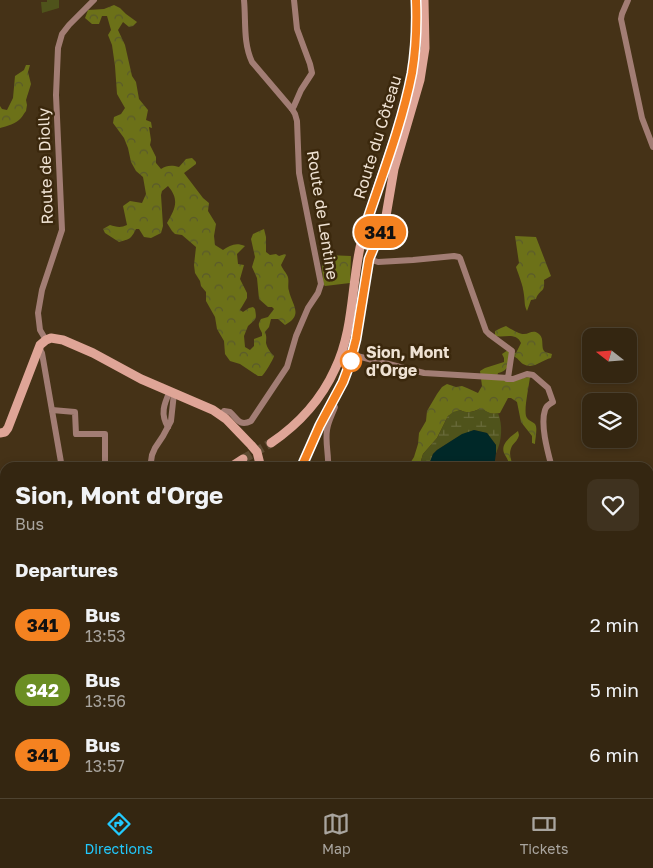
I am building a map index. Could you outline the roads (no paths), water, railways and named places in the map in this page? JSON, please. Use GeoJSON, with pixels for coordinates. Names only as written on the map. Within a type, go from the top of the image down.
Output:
{"type":"FeatureCollection","features":[{"type":"Feature","properties":{"kind":"street","name":"Route de Diolly"},"geometry":{"type":"LineString","coordinates":[[61,462],[42,352],[38,313],[42,290],[62,230],[56,97],[58,48],[66,28],[94,0]]}},
{"type":"Feature","properties":{"kind":"street","name":"Route de Lentine"},"geometry":{"type":"LineString","coordinates":[[221,415],[224,412],[230,412],[240,422],[247,423],[251,421],[287,367],[296,336],[308,308],[320,289],[321,278],[313,250],[299,173],[295,114],[252,62],[247,45],[244,0]]}},
{"type":"Feature","properties":{"kind":"street"},"geometry":{"type":"LineString","coordinates":[[292,110],[296,99],[312,73],[297,28],[294,0]]}},
{"type":"Feature","properties":{"kind":"street","name":"Route du Côteau"},"geometry":{"type":"LineString","coordinates":[[271,442],[293,426],[310,409],[324,390],[343,352],[349,328],[359,253],[412,73],[416,40],[416,0]]}},
{"type":"Feature","properties":{"kind":"street"},"geometry":{"type":"LineString","coordinates":[[304,462],[317,430],[346,374],[353,355],[369,259],[381,230],[381,224],[386,216],[394,169],[420,80],[425,48],[424,0]]}},
{"type":"Feature","properties":{"kind":"street"},"geometry":{"type":"LineString","coordinates":[[628,0],[621,19],[640,110],[653,147]]}},
{"type":"Feature","properties":{"kind":"street"},"geometry":{"type":"LineString","coordinates":[[367,221],[381,224]]}},
{"type":"Feature","properties":{"kind":"street"},"geometry":{"type":"LineString","coordinates":[[369,259],[378,262],[459,257],[486,331],[512,351],[508,378]]}},
{"type":"Feature","properties":{"kind":"street"},"geometry":{"type":"LineString","coordinates":[[0,433],[5,432],[8,428],[42,344],[56,338],[71,343],[131,374],[221,415],[256,452],[260,462]]}},
{"type":"Feature","properties":{"kind":"street"},"geometry":{"type":"LineString","coordinates":[[353,355],[424,373],[513,379],[530,374],[548,388],[553,402],[548,405],[544,412],[545,436],[551,462]]}},
{"type":"Feature","properties":{"kind":"street"},"geometry":{"type":"LineString","coordinates":[[151,462],[155,448],[168,427],[172,415],[172,392]]}},
{"type":"Feature","properties":{"kind":"street"},"geometry":{"type":"LineString","coordinates":[[329,462],[326,432],[328,422],[335,407],[331,402]]}},
{"type":"Feature","properties":{"kind":"street"},"geometry":{"type":"LineString","coordinates":[[52,410],[74,412],[76,434],[105,434],[105,462]]}},
{"type":"Feature","properties":{"kind":"street"},"geometry":{"type":"LineString","coordinates":[[240,462],[243,460]]}},
{"type":"Feature","properties":{"kind":"water"},"geometry":{"type":"Polygon","coordinates":[[[474,430],[487,433],[496,445],[495,462],[430,462],[437,450],[462,434],[474,430]]]}},
{"type":"Feature","properties":{"kind":"tunnel"},"geometry":{"type":"LineString","coordinates":[[243,459],[271,443]]}},
{"type":"Feature","properties":{"kind":"place","name":"Sion, Mont d'Orge"},"geometry":{"type":"Point","coordinates":[351,361]}}]}
